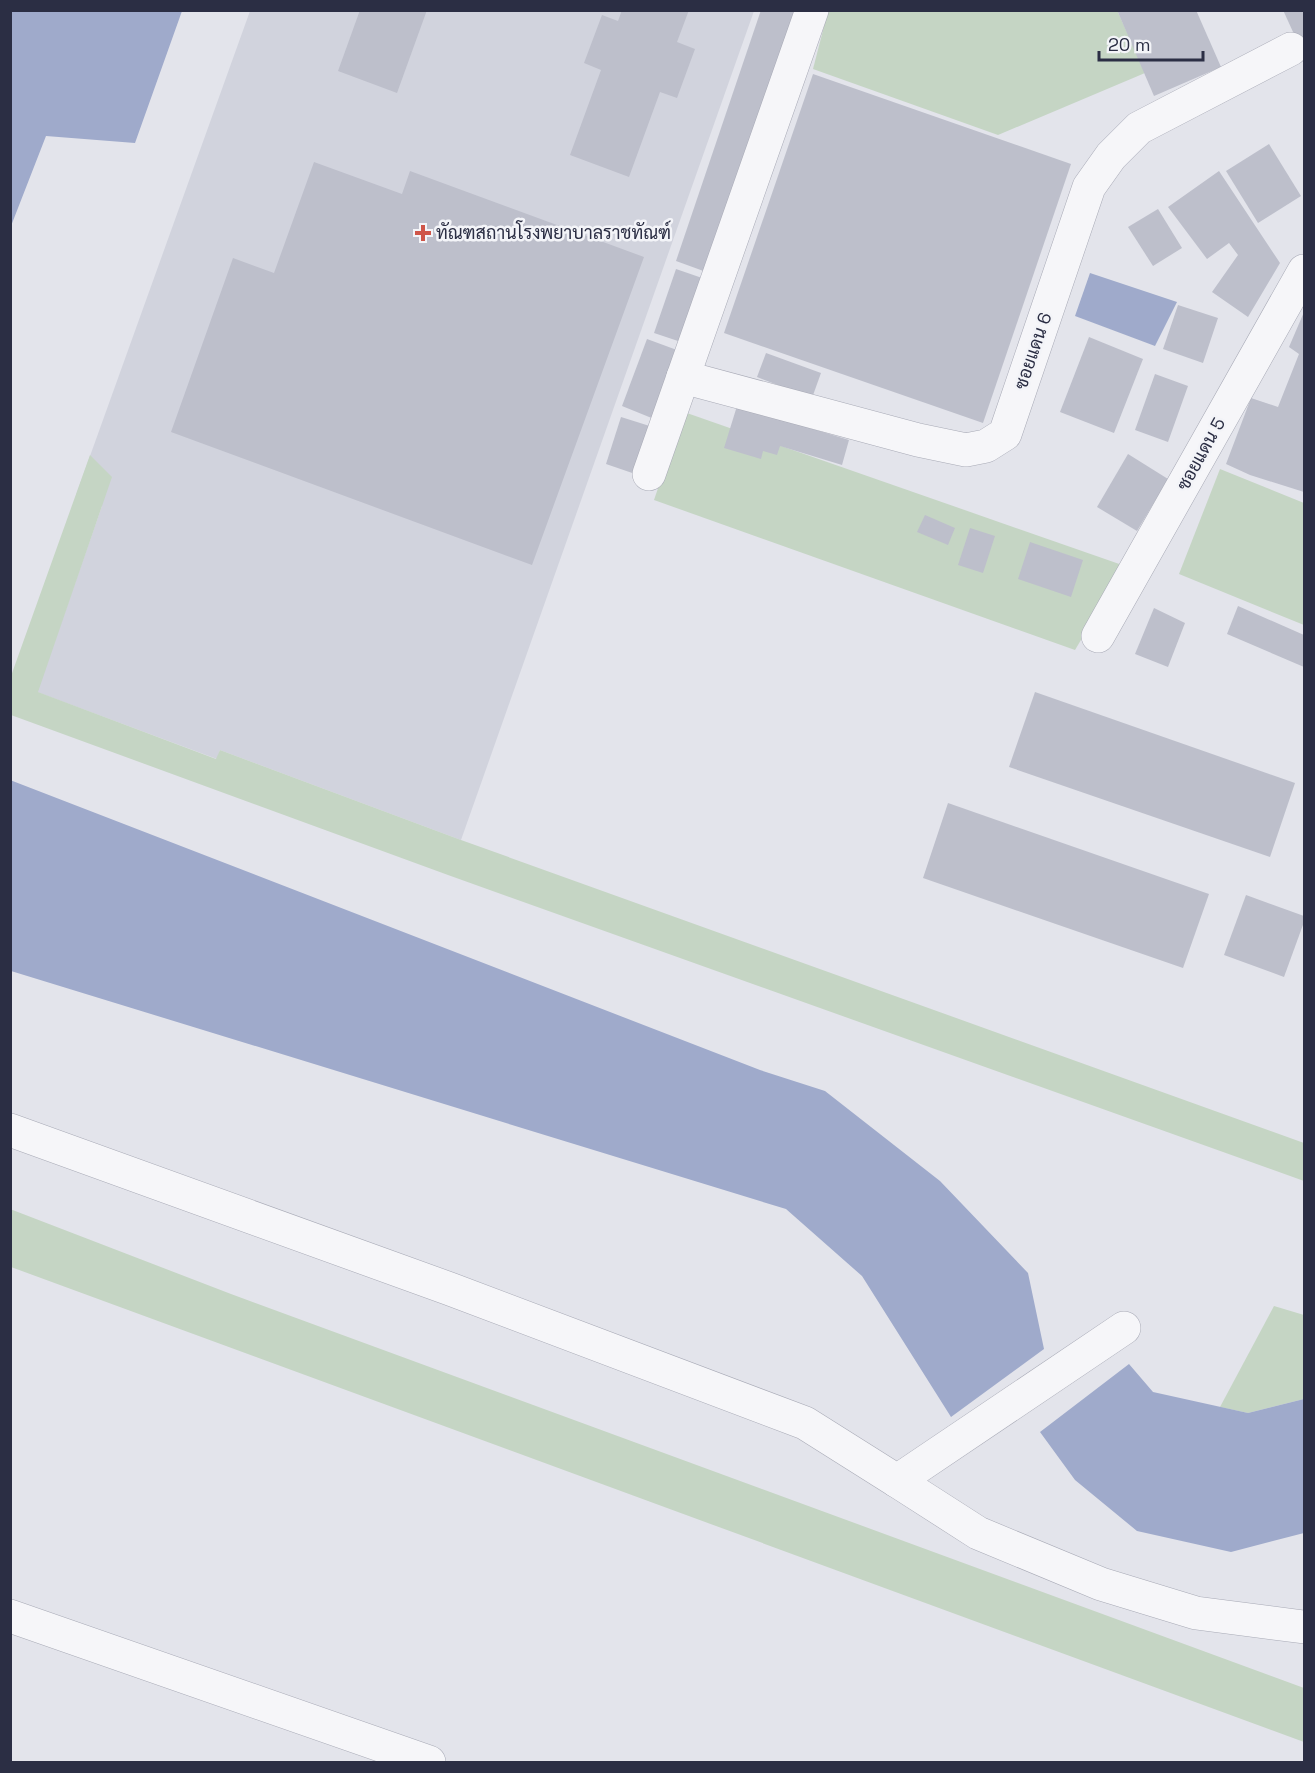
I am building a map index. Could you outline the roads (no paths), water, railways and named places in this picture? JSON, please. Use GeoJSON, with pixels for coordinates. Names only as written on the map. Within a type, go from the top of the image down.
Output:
{"type":"FeatureCollection","features":[{"type":"Feature","properties":{"kind":"street"},"geometry":{"type":"LineString","coordinates":[[649,474],[812,10]]}},
{"type":"Feature","properties":{"kind":"street","name":"ซอยแดน 6"},"geometry":{"type":"LineString","coordinates":[[683,377],[918,440],[966,450],[986,446],[1005,434],[1089,187],[1111,156],[1138,128],[1291,49]]}},
{"type":"Feature","properties":{"kind":"street","name":"ซอยแดน 5"},"geometry":{"type":"LineString","coordinates":[[1098,636],[1305,271]]}},
{"type":"Feature","properties":{"kind":"street"},"geometry":{"type":"LineString","coordinates":[[10,1130],[450,1289],[805,1422],[978,1533],[1101,1584],[1197,1613],[1305,1627]]}},
{"type":"Feature","properties":{"kind":"street"},"geometry":{"type":"LineString","coordinates":[[897,1481],[1124,1328]]}},
{"type":"Feature","properties":{"kind":"street"},"geometry":{"type":"LineString","coordinates":[[10,1616],[429,1762]]}},
{"type":"Feature","properties":{"kind":"water"},"geometry":{"type":"Polygon","coordinates":[[[11,10],[182,11],[135,143],[46,136],[11,226],[11,10]]]}},
{"type":"Feature","properties":{"kind":"water"},"geometry":{"type":"Polygon","coordinates":[[[1090,273],[1177,302],[1155,346],[1075,316],[1090,273]]]}},
{"type":"Feature","properties":{"kind":"water"},"geometry":{"type":"Polygon","coordinates":[[[10,780],[760,1070],[825,1091],[940,1181],[1028,1273],[1044,1349],[951,1417],[862,1276],[786,1209],[11,971],[10,780]]]}},
{"type":"Feature","properties":{"kind":"water"},"geometry":{"type":"Polygon","coordinates":[[[1129,1364],[1153,1392],[1248,1413],[1304,1399],[1304,1533],[1231,1552],[1137,1531],[1075,1480],[1040,1432],[1129,1364]]]}},
{"type":"Feature","properties":{"kind":"place","name":"ทัณฑสถานโรงพยาบาลราชทัณฑ์"},"geometry":{"type":"Point","coordinates":[423,233]}}]}
